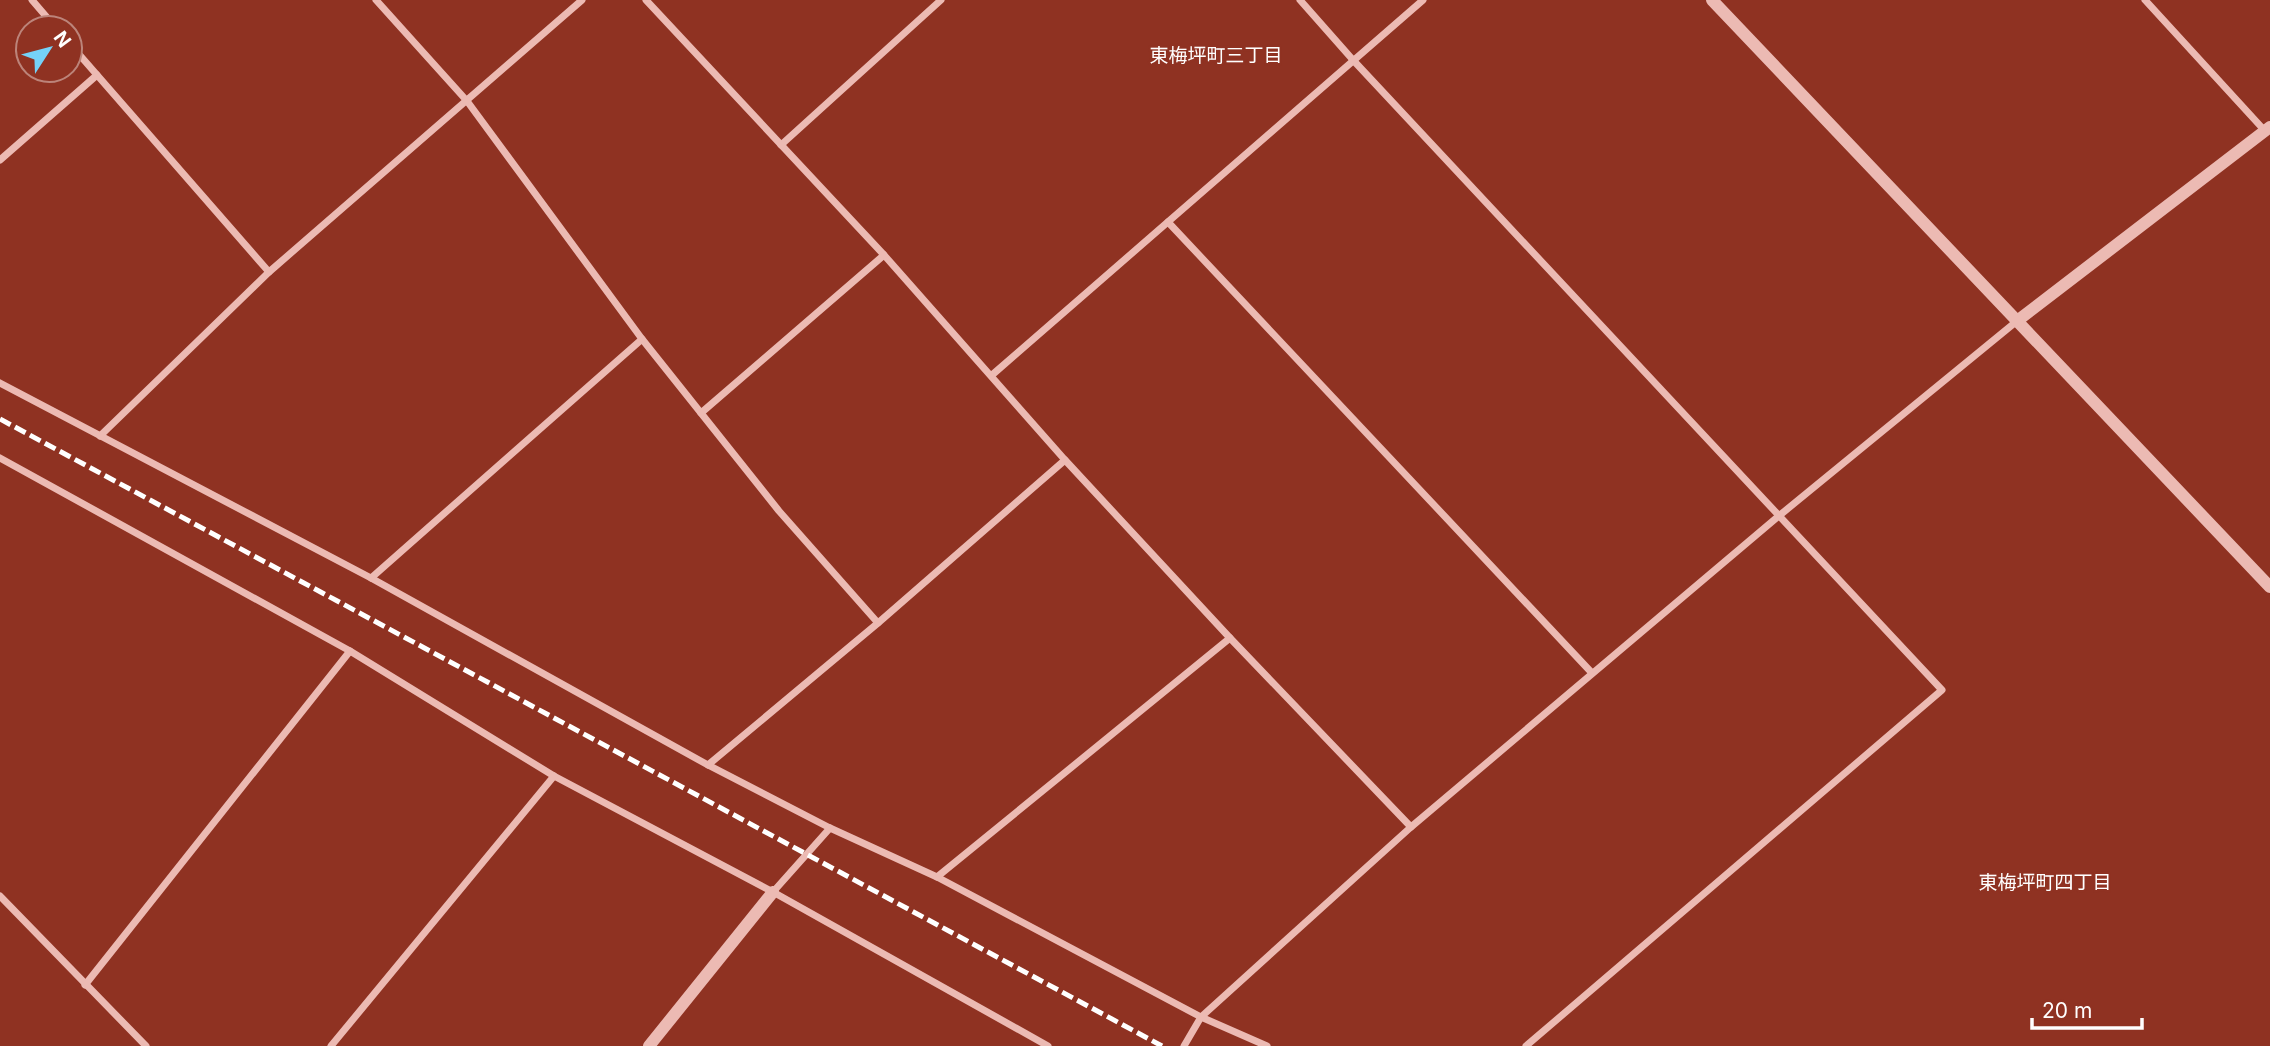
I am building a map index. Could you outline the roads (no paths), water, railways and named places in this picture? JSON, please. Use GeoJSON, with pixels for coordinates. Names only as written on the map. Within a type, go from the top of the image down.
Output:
{"type":"FeatureCollection","features":[{"type":"Feature","properties":{"kind":"street"},"geometry":{"type":"LineString","coordinates":[[32,0],[44,14]]}},
{"type":"Feature","properties":{"kind":"street"},"geometry":{"type":"LineString","coordinates":[[376,0],[467,102],[642,339],[779,512],[878,623]]}},
{"type":"Feature","properties":{"kind":"street"},"geometry":{"type":"LineString","coordinates":[[100,436],[269,272],[582,0]]}},
{"type":"Feature","properties":{"kind":"street"},"geometry":{"type":"LineString","coordinates":[[646,0],[884,255],[1065,460],[1411,827]]}},
{"type":"Feature","properties":{"kind":"street"},"geometry":{"type":"LineString","coordinates":[[781,145],[941,0]]}},
{"type":"Feature","properties":{"kind":"street"},"geometry":{"type":"LineString","coordinates":[[1300,0],[1942,690],[1526,1046]]}},
{"type":"Feature","properties":{"kind":"street"},"geometry":{"type":"LineString","coordinates":[[992,375],[1423,0]]}},
{"type":"Feature","properties":{"kind":"street"},"geometry":{"type":"LineString","coordinates":[[1712,0],[2270,587]]}},
{"type":"Feature","properties":{"kind":"street"},"geometry":{"type":"LineString","coordinates":[[1184,1046],[1201,1017],[1411,827],[1592,673],[2017,321],[2268,129],[2145,0]]}},
{"type":"Feature","properties":{"kind":"street"},"geometry":{"type":"LineString","coordinates":[[84,60],[269,272]]}},
{"type":"Feature","properties":{"kind":"street"},"geometry":{"type":"LineString","coordinates":[[0,160],[97,75]]}},
{"type":"Feature","properties":{"kind":"street"},"geometry":{"type":"LineString","coordinates":[[1168,222],[1592,673]]}},
{"type":"Feature","properties":{"kind":"street"},"geometry":{"type":"LineString","coordinates":[[701,413],[884,255]]}},
{"type":"Feature","properties":{"kind":"street"},"geometry":{"type":"LineString","coordinates":[[371,578],[642,339]]}},
{"type":"Feature","properties":{"kind":"street"},"geometry":{"type":"LineString","coordinates":[[0,383],[371,578],[708,765],[830,828],[937,877],[1201,1017],[1267,1046]]}},
{"type":"Feature","properties":{"kind":"street"},"geometry":{"type":"LineString","coordinates":[[0,458],[350,651],[554,776],[773,892],[1048,1046]]}},
{"type":"Feature","properties":{"kind":"street"},"geometry":{"type":"LineString","coordinates":[[708,765],[878,623],[1065,460]]}},
{"type":"Feature","properties":{"kind":"street"},"geometry":{"type":"LineString","coordinates":[[937,877],[1230,638]]}},
{"type":"Feature","properties":{"kind":"street"},"geometry":{"type":"LineString","coordinates":[[85,985],[350,651]]}},
{"type":"Feature","properties":{"kind":"street"},"geometry":{"type":"LineString","coordinates":[[331,1046],[554,776]]}},
{"type":"Feature","properties":{"kind":"street"},"geometry":{"type":"LineString","coordinates":[[649,1046],[773,892],[830,828]]}},
{"type":"Feature","properties":{"kind":"street"},"geometry":{"type":"LineString","coordinates":[[0,896],[146,1046]]}},
{"type":"Feature","properties":{"kind":"railway"},"geometry":{"type":"LineString","coordinates":[[0,419],[1162,1046]]}},
{"type":"Feature","properties":{"kind":"district","name":"東梅坪町三丁目"},"geometry":{"type":"Point","coordinates":[1216,55]}},
{"type":"Feature","properties":{"kind":"district","name":"東梅坪町四丁目"},"geometry":{"type":"Point","coordinates":[2045,882]}}]}
